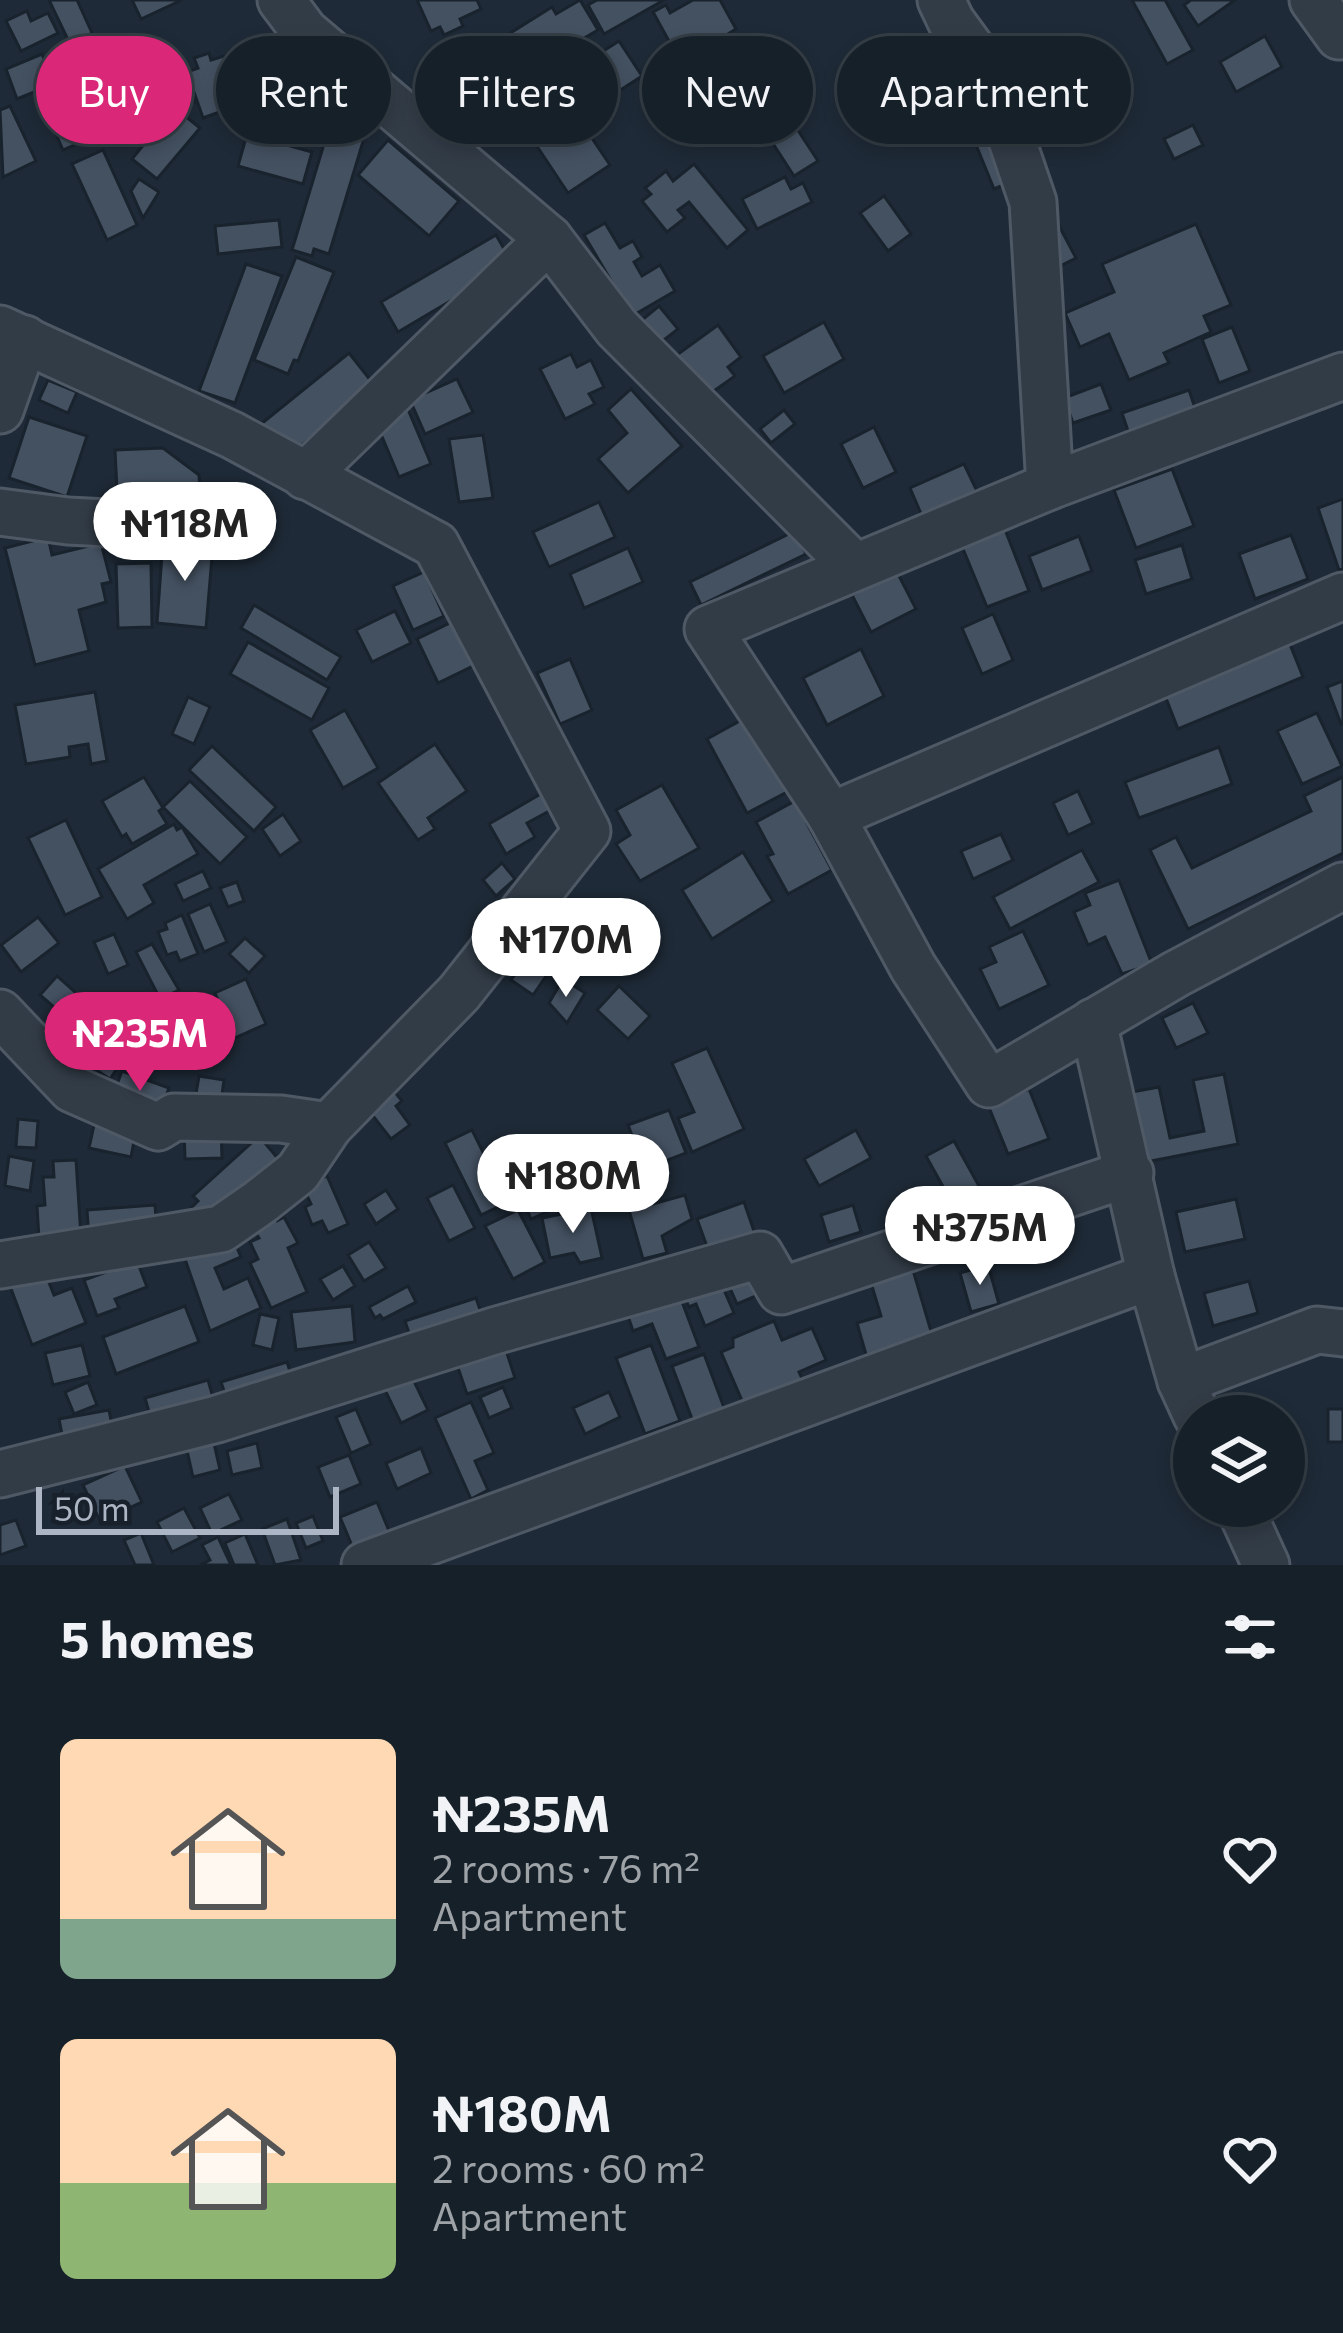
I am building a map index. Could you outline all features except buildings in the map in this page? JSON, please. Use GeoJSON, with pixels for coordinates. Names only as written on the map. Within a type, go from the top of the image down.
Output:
{"type":"FeatureCollection","features":[{"type":"Feature","properties":{"kind":"street"},"geometry":{"type":"LineString","coordinates":[[281,0],[305,32],[549,238],[617,328],[853,565]]}},
{"type":"Feature","properties":{"kind":"street"},"geometry":{"type":"LineString","coordinates":[[941,0],[989,73],[1034,202],[1050,485]]}},
{"type":"Feature","properties":{"kind":"street"},"geometry":{"type":"LineString","coordinates":[[304,476],[549,238]]}},
{"type":"Feature","properties":{"kind":"street"},"geometry":{"type":"LineString","coordinates":[[0,410],[13,334],[232,435],[436,544],[587,831],[459,993],[329,1126],[298,1172],[220,1229],[0,1265]]}},
{"type":"Feature","properties":{"kind":"street"},"geometry":{"type":"LineString","coordinates":[[1343,376],[1050,485],[708,629],[831,816],[913,967],[989,1084],[1343,886]]}},
{"type":"Feature","properties":{"kind":"street"},"geometry":{"type":"LineString","coordinates":[[0,512],[166,526]]}},
{"type":"Feature","properties":{"kind":"street"},"geometry":{"type":"LineString","coordinates":[[831,816],[1343,596]]}},
{"type":"Feature","properties":{"kind":"street"},"geometry":{"type":"LineString","coordinates":[[0,1012],[72,1088],[158,1127],[174,1117],[280,1119],[329,1126]]}},
{"type":"Feature","properties":{"kind":"street"},"geometry":{"type":"LineString","coordinates":[[1093,1022],[1151,1276],[1188,1395]]}},
{"type":"Feature","properties":{"kind":"street"},"geometry":{"type":"LineString","coordinates":[[0,1474],[217,1419],[494,1331],[760,1255],[782,1291],[1130,1173]]}},
{"type":"Feature","properties":{"kind":"street"},"geometry":{"type":"LineString","coordinates":[[365,1565],[1151,1276]]}},
{"type":"Feature","properties":{"kind":"street"},"geometry":{"type":"LineString","coordinates":[[1196,1395],[1317,1330],[1343,1333]]}},
{"type":"Feature","properties":{"kind":"street"},"geometry":{"type":"LineString","coordinates":[[1249,1527],[1266,1565]]}}]}
